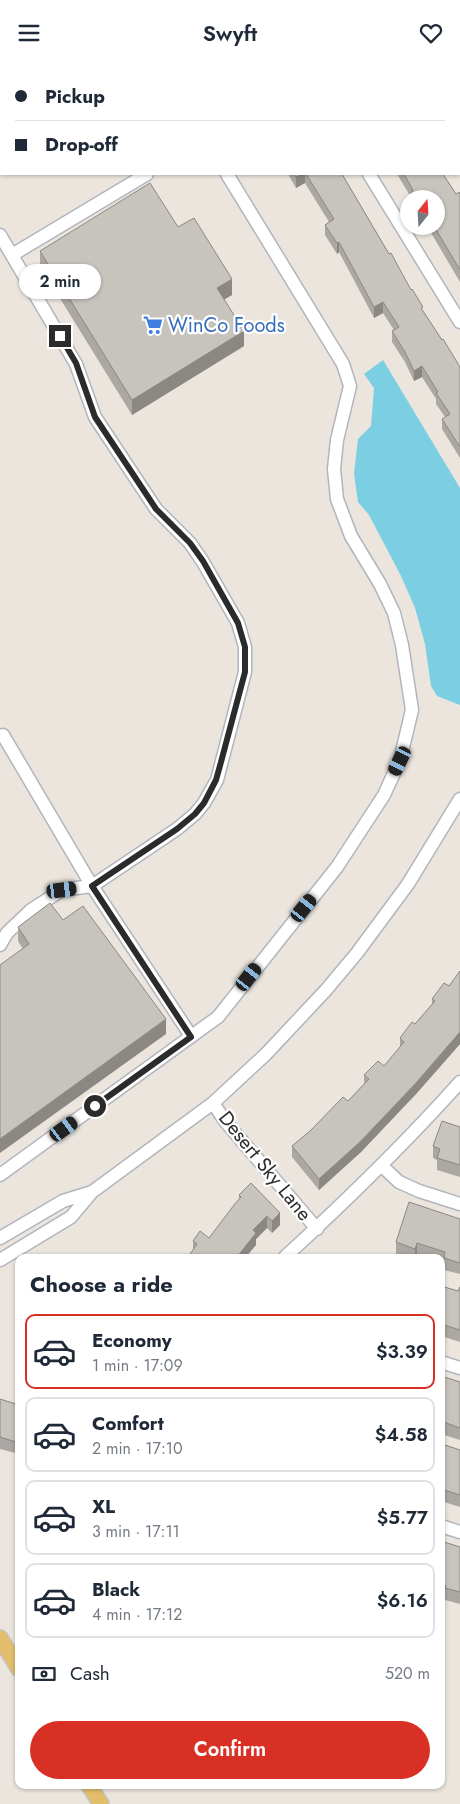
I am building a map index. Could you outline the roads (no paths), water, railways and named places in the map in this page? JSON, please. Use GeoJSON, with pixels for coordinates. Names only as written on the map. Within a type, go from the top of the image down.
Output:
{"type":"FeatureCollection","features":[{"type":"Feature","properties":{"kind":"main road"},"geometry":{"type":"LineString","coordinates":[[0,1637],[15,1662]]}},
{"type":"Feature","properties":{"kind":"main road"},"geometry":{"type":"LineString","coordinates":[[92,1789],[101,1804]]}},
{"type":"Feature","properties":{"kind":"street"},"geometry":{"type":"LineString","coordinates":[[12,255],[145,175]]}},
{"type":"Feature","properties":{"kind":"street"},"geometry":{"type":"LineString","coordinates":[[0,1175],[218,1017],[337,867],[384,795],[400,761],[412,710],[402,645],[394,613],[380,584],[350,536],[337,499],[334,469],[337,440],[350,386],[343,364],[228,175]]}},
{"type":"Feature","properties":{"kind":"street"},"geometry":{"type":"LineString","coordinates":[[370,175],[460,322]]}},
{"type":"Feature","properties":{"kind":"street"},"geometry":{"type":"LineString","coordinates":[[0,235],[76,363],[95,417],[156,509],[190,543],[203,561],[238,623],[245,647],[245,672],[219,771],[204,803],[195,814],[177,829],[92,886],[62,890],[31,910],[7,933],[0,945]]}},
{"type":"Feature","properties":{"kind":"street"},"geometry":{"type":"LineString","coordinates":[[3,735],[92,886],[191,1037]]}},
{"type":"Feature","properties":{"kind":"street"},"geometry":{"type":"LineString","coordinates":[[0,1260],[71,1217],[92,1192],[213,1103],[266,1053],[326,990],[356,953],[408,883],[460,799]]}},
{"type":"Feature","properties":{"kind":"street"},"geometry":{"type":"LineString","coordinates":[[288,1254],[382,1166],[460,1082]]}},
{"type":"Feature","properties":{"kind":"street","name":"Desert Sky Lane"},"geometry":{"type":"LineString","coordinates":[[213,1103],[225,1121],[316,1229]]}},
{"type":"Feature","properties":{"kind":"street"},"geometry":{"type":"LineString","coordinates":[[382,1166],[399,1182],[419,1191],[460,1204]]}},
{"type":"Feature","properties":{"kind":"street"},"geometry":{"type":"LineString","coordinates":[[0,1238],[63,1201],[92,1192]]}},
{"type":"Feature","properties":{"kind":"street"},"geometry":{"type":"LineString","coordinates":[[445,1362],[460,1367]]}},
{"type":"Feature","properties":{"kind":"street"},"geometry":{"type":"LineString","coordinates":[[445,1527],[460,1532]]}},
{"type":"Feature","properties":{"kind":"water"},"geometry":{"type":"Polygon","coordinates":[[[383,360],[460,488],[460,705],[437,696],[431,686],[425,644],[415,608],[401,576],[369,515],[358,502],[354,474],[358,439],[371,426],[374,388],[364,374],[383,360]]]}},
{"type":"Feature","properties":{"kind":"place","name":"WinCo Foods"},"geometry":{"type":"Point","coordinates":[153,325]}}]}
